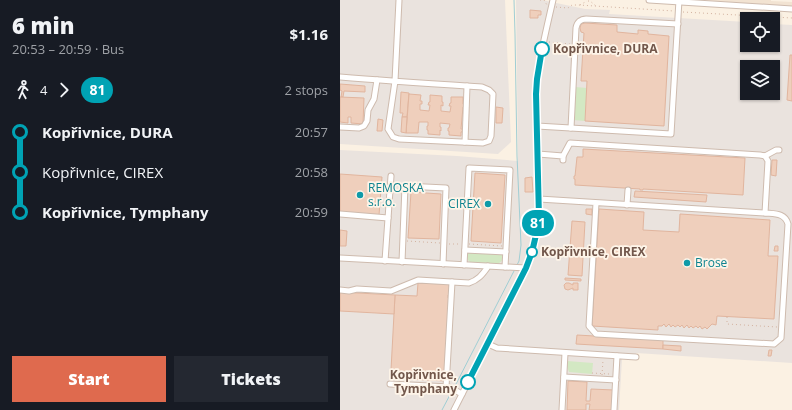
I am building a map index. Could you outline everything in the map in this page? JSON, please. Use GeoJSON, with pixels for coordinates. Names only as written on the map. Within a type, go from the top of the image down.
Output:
{"type":"FeatureCollection","features":[{"type":"Feature","properties":{"kind":"street"},"geometry":{"type":"LineString","coordinates":[[340,78],[395,81],[482,87],[489,90],[492,94],[491,136],[488,141],[483,143],[399,139],[393,137],[388,128],[395,81],[399,0]]}},
{"type":"Feature","properties":{"kind":"street"},"geometry":{"type":"LineString","coordinates":[[455,409],[526,268],[532,252],[538,226],[539,199],[536,94],[537,79],[542,48],[553,7],[553,0]]}},
{"type":"Feature","properties":{"kind":"street"},"geometry":{"type":"LineString","coordinates":[[649,0],[718,2],[792,9]]}},
{"type":"Feature","properties":{"kind":"street"},"geometry":{"type":"LineString","coordinates":[[537,126],[671,134],[679,1]]}},
{"type":"Feature","properties":{"kind":"street"},"geometry":{"type":"LineString","coordinates":[[571,128],[575,44],[577,25],[580,21],[583,19],[678,24]]}},
{"type":"Feature","properties":{"kind":"street"},"geometry":{"type":"LineString","coordinates":[[340,127],[359,128],[364,126],[367,121],[368,110],[374,99],[377,80]]}},
{"type":"Feature","properties":{"kind":"street"},"geometry":{"type":"LineString","coordinates":[[465,142],[467,86]]}},
{"type":"Feature","properties":{"kind":"street"},"geometry":{"type":"LineString","coordinates":[[538,154],[563,158],[570,143],[765,156],[779,150]]}},
{"type":"Feature","properties":{"kind":"street"},"geometry":{"type":"LineString","coordinates":[[765,156],[768,161],[765,213]]}},
{"type":"Feature","properties":{"kind":"street"},"geometry":{"type":"LineString","coordinates":[[464,265],[469,168],[510,170],[505,267]]}},
{"type":"Feature","properties":{"kind":"street"},"geometry":{"type":"LineString","coordinates":[[385,261],[391,176]]}},
{"type":"Feature","properties":{"kind":"street"},"geometry":{"type":"LineString","coordinates":[[402,262],[405,186],[446,188],[443,264]]}},
{"type":"Feature","properties":{"kind":"street"},"geometry":{"type":"LineString","coordinates":[[628,190],[628,205]]}},
{"type":"Feature","properties":{"kind":"street"},"geometry":{"type":"LineString","coordinates":[[539,199],[553,203],[596,203],[781,215],[785,218],[788,224],[781,338],[774,344],[596,334],[589,326],[596,203]]}},
{"type":"Feature","properties":{"kind":"street"},"geometry":{"type":"LineString","coordinates":[[340,214],[388,218]]}},
{"type":"Feature","properties":{"kind":"street"},"geometry":{"type":"LineString","coordinates":[[465,250],[506,252]]}},
{"type":"Feature","properties":{"kind":"street"},"geometry":{"type":"LineString","coordinates":[[340,258],[526,268]]}},
{"type":"Feature","properties":{"kind":"street"},"geometry":{"type":"LineString","coordinates":[[340,290],[349,291],[357,289],[391,291],[418,280],[469,283],[482,275],[488,266]]}},
{"type":"Feature","properties":{"kind":"street"},"geometry":{"type":"LineString","coordinates":[[451,388],[452,282]]}},
{"type":"Feature","properties":{"kind":"street"},"geometry":{"type":"LineString","coordinates":[[488,344],[497,348],[636,357]]}},
{"type":"Feature","properties":{"kind":"street"},"geometry":{"type":"LineString","coordinates":[[562,410],[565,352]]}},
{"type":"Feature","properties":{"kind":"street"},"geometry":{"type":"LineString","coordinates":[[614,410],[617,356]]}},
{"type":"Feature","properties":{"kind":"street"},"geometry":{"type":"LineString","coordinates":[[564,377],[602,377],[616,380]]}},
{"type":"Feature","properties":{"kind":"street"},"geometry":{"type":"LineString","coordinates":[[390,384],[451,388],[462,394]]}},
{"type":"Feature","properties":{"kind":"path"},"geometry":{"type":"LineString","coordinates":[[540,0],[544,0],[547,5],[553,7],[568,8],[572,5],[579,5],[792,18]]}},
{"type":"Feature","properties":{"kind":"path"},"geometry":{"type":"LineString","coordinates":[[579,5],[590,1],[596,6]]}},
{"type":"Feature","properties":{"kind":"path"},"geometry":{"type":"LineString","coordinates":[[546,42],[583,44]]}},
{"type":"Feature","properties":{"kind":"path"},"geometry":{"type":"LineString","coordinates":[[403,240],[442,243]]}},
{"type":"Feature","properties":{"kind":"path"},"geometry":{"type":"LineString","coordinates":[[446,244],[463,244]]}},
{"type":"Feature","properties":{"kind":"path"},"geometry":{"type":"LineString","coordinates":[[468,244],[503,246]]}},
{"type":"Feature","properties":{"kind":"path"},"geometry":{"type":"LineString","coordinates":[[727,316],[727,324],[780,327]]}},
{"type":"Feature","properties":{"kind":"path"},"geometry":{"type":"LineString","coordinates":[[602,377],[603,358]]}},
{"type":"Feature","properties":{"kind":"path"},"geometry":{"type":"LineString","coordinates":[[592,373],[602,377],[609,374]]}},
{"type":"Feature","properties":{"kind":"shaded area"},"geometry":{"type":"Polygon","coordinates":[[[340,0],[505,0],[511,142],[498,154],[340,144],[340,0]]]}},
{"type":"Feature","properties":{"kind":"shaded area"},"geometry":{"type":"Polygon","coordinates":[[[516,0],[542,0],[585,9],[610,10],[609,14],[740,22],[740,52],[780,52],[780,24],[792,25],[792,363],[636,353],[636,359],[622,359],[619,410],[340,410],[340,150],[457,156],[518,161],[516,0]]]}},
{"type":"Feature","properties":{"kind":"shaded area"},"geometry":{"type":"Polygon","coordinates":[[[700,0],[771,0],[792,2],[792,6],[700,0]]]}},
{"type":"Feature","properties":{"kind":"green space"},"geometry":{"type":"Polygon","coordinates":[[[575,87],[587,88],[585,121],[573,120],[575,87]]]}},
{"type":"Feature","properties":{"kind":"green space"},"geometry":{"type":"Polygon","coordinates":[[[468,252],[503,254],[503,258],[497,264],[472,263],[467,257],[468,252]]]}},
{"type":"Feature","properties":{"kind":"green space"},"geometry":{"type":"Polygon","coordinates":[[[567,361],[593,363],[592,374],[569,372],[566,364],[567,361]]]}},
{"type":"Feature","properties":{"kind":"building"},"geometry":{"type":"Polygon","coordinates":[[[530,10],[541,11],[541,15],[538,15],[538,18],[530,18],[530,10]]]}},
{"type":"Feature","properties":{"kind":"building"},"geometry":{"type":"Polygon","coordinates":[[[581,24],[617,25],[617,32],[638,34],[638,30],[648,31],[648,34],[669,36],[664,126],[585,121],[587,81],[581,81],[584,33],[581,32],[580,28],[581,24]]]}},
{"type":"Feature","properties":{"kind":"building"},"geometry":{"type":"Polygon","coordinates":[[[790,55],[792,55],[792,101],[787,100],[790,55]]]}},
{"type":"Feature","properties":{"kind":"building"},"geometry":{"type":"Polygon","coordinates":[[[340,84],[365,86],[365,92],[344,91],[343,97],[341,97],[342,91],[340,90],[340,84]]]}},
{"type":"Feature","properties":{"kind":"building"},"geometry":{"type":"Polygon","coordinates":[[[401,92],[409,93],[407,117],[402,117],[403,113],[400,113],[401,92]]]}},
{"type":"Feature","properties":{"kind":"building"},"geometry":{"type":"Polygon","coordinates":[[[409,94],[421,95],[420,101],[422,101],[422,104],[420,104],[420,110],[429,111],[430,105],[428,105],[430,102],[430,95],[442,96],[443,106],[441,105],[441,111],[450,112],[451,106],[449,106],[451,103],[451,97],[463,97],[464,107],[461,129],[463,129],[461,136],[449,135],[448,128],[450,124],[440,123],[440,135],[428,134],[428,122],[419,122],[418,133],[406,133],[409,94]]]}},
{"type":"Feature","properties":{"kind":"building"},"geometry":{"type":"Polygon","coordinates":[[[340,97],[364,98],[363,124],[351,123],[351,117],[348,117],[348,123],[340,122],[340,97]]]}},
{"type":"Feature","properties":{"kind":"building"},"geometry":{"type":"Polygon","coordinates":[[[496,107],[503,108],[502,123],[496,123],[496,107]]]}},
{"type":"Feature","properties":{"kind":"building"},"geometry":{"type":"Polygon","coordinates":[[[402,117],[407,117],[406,133],[401,132],[402,117]]]}},
{"type":"Feature","properties":{"kind":"building"},"geometry":{"type":"Polygon","coordinates":[[[378,119],[383,120],[382,131],[377,131],[378,119]]]}},
{"type":"Feature","properties":{"kind":"building"},"geometry":{"type":"Polygon","coordinates":[[[583,149],[745,158],[743,195],[575,185],[574,176],[577,157],[583,157],[583,149]]]}},
{"type":"Feature","properties":{"kind":"building"},"geometry":{"type":"Polygon","coordinates":[[[772,160],[777,160],[776,176],[771,175],[772,160]]]}},
{"type":"Feature","properties":{"kind":"building","name":"CIREX"},"geometry":{"type":"Polygon","coordinates":[[[475,173],[505,175],[501,243],[471,241],[475,173]]]}},
{"type":"Feature","properties":{"kind":"building","name":"REMOSKA s.r.o."},"geometry":{"type":"Polygon","coordinates":[[[340,174],[382,177],[379,215],[340,212],[340,174]]]}},
{"type":"Feature","properties":{"kind":"building"},"geometry":{"type":"Polygon","coordinates":[[[532,177],[533,192],[525,192],[525,178],[532,177]]]}},
{"type":"Feature","properties":{"kind":"building"},"geometry":{"type":"Polygon","coordinates":[[[635,191],[707,195],[706,202],[634,197],[635,191]]]}},
{"type":"Feature","properties":{"kind":"building"},"geometry":{"type":"Polygon","coordinates":[[[411,192],[441,194],[439,239],[408,238],[411,192]]]}},
{"type":"Feature","properties":{"kind":"building"},"geometry":{"type":"Polygon","coordinates":[[[586,209],[592,209],[592,215],[586,214],[586,209]]]}},
{"type":"Feature","properties":{"kind":"building","name":"Brose"},"geometry":{"type":"Polygon","coordinates":[[[599,209],[644,212],[643,230],[679,232],[680,214],[770,220],[768,256],[778,256],[774,319],[717,316],[716,325],[712,324],[707,329],[705,327],[702,329],[700,326],[698,328],[696,326],[693,328],[691,326],[689,328],[687,325],[684,328],[682,325],[680,327],[678,325],[675,327],[673,325],[671,327],[669,324],[666,327],[664,324],[662,326],[658,326],[658,330],[592,326],[599,209]]]}},
{"type":"Feature","properties":{"kind":"building"},"geometry":{"type":"Polygon","coordinates":[[[572,221],[585,222],[582,276],[568,275],[572,221]]]}},
{"type":"Feature","properties":{"kind":"building"},"geometry":{"type":"Polygon","coordinates":[[[340,230],[347,231],[346,246],[340,246],[340,230]]]}},
{"type":"Feature","properties":{"kind":"building"},"geometry":{"type":"Polygon","coordinates":[[[775,246],[778,246],[778,251],[774,251],[775,246]]]}},
{"type":"Feature","properties":{"kind":"building"},"geometry":{"type":"Polygon","coordinates":[[[565,278],[581,279],[581,281],[565,280],[565,278]]]}},
{"type":"Feature","properties":{"kind":"building"},"geometry":{"type":"Polygon","coordinates":[[[418,283],[450,284],[450,295],[448,295],[445,381],[391,378],[391,372],[393,372],[393,370],[391,370],[395,295],[417,296],[418,283]]]}},
{"type":"Feature","properties":{"kind":"building"},"geometry":{"type":"Polygon","coordinates":[[[566,283],[573,285],[573,283],[578,283],[578,290],[573,290],[573,288],[568,290],[565,289],[564,285],[566,283]]]}},
{"type":"Feature","properties":{"kind":"building"},"geometry":{"type":"Polygon","coordinates":[[[340,292],[395,295],[394,314],[340,311],[340,292]]]}},
{"type":"Feature","properties":{"kind":"building"},"geometry":{"type":"Polygon","coordinates":[[[577,335],[663,340],[663,349],[576,344],[577,335]]]}},
{"type":"Feature","properties":{"kind":"building"},"geometry":{"type":"Polygon","coordinates":[[[663,345],[681,346],[681,351],[663,349],[663,345]]]}},
{"type":"Feature","properties":{"kind":"building"},"geometry":{"type":"Polygon","coordinates":[[[769,350],[772,350],[771,356],[768,356],[769,350]]]}},
{"type":"Feature","properties":{"kind":"building"},"geometry":{"type":"Polygon","coordinates":[[[568,381],[587,382],[586,401],[590,401],[591,389],[614,390],[613,410],[589,410],[590,404],[586,404],[586,410],[567,410],[568,381]]]}},
{"type":"Feature","properties":{"kind":"waterway"},"geometry":{"type":"LineString","coordinates":[[514,0],[517,156],[521,245],[517,265]]}},
{"type":"Feature","properties":{"kind":"waterway"},"geometry":{"type":"LineString","coordinates":[[454,388],[514,271]]}},
{"type":"Feature","properties":{"kind":"waterway"},"geometry":{"type":"LineString","coordinates":[[442,410],[452,391]]}},
{"type":"Feature","properties":{"kind":"bus line","name":"81"},"geometry":{"type":"LineString","coordinates":[[468,382],[530,260],[538,226],[539,199],[536,94],[542,49]]}},
{"type":"Feature","properties":{"kind":"place","name":"Kopřivnice, DURA"},"geometry":{"type":"Point","coordinates":[542,49]}},
{"type":"Feature","properties":{"kind":"place","name":"REMOSKA s.r.o."},"geometry":{"type":"Point","coordinates":[360,195]}},
{"type":"Feature","properties":{"kind":"place","name":"CIREX"},"geometry":{"type":"Point","coordinates":[488,204]}},
{"type":"Feature","properties":{"kind":"place","name":"Kopřivnice, CIREX"},"geometry":{"type":"Point","coordinates":[532,252]}},
{"type":"Feature","properties":{"kind":"place","name":"Brose"},"geometry":{"type":"Point","coordinates":[687,263]}},
{"type":"Feature","properties":{"kind":"place","name":"Kopřivnice, Tymphany"},"geometry":{"type":"Point","coordinates":[468,382]}}]}
